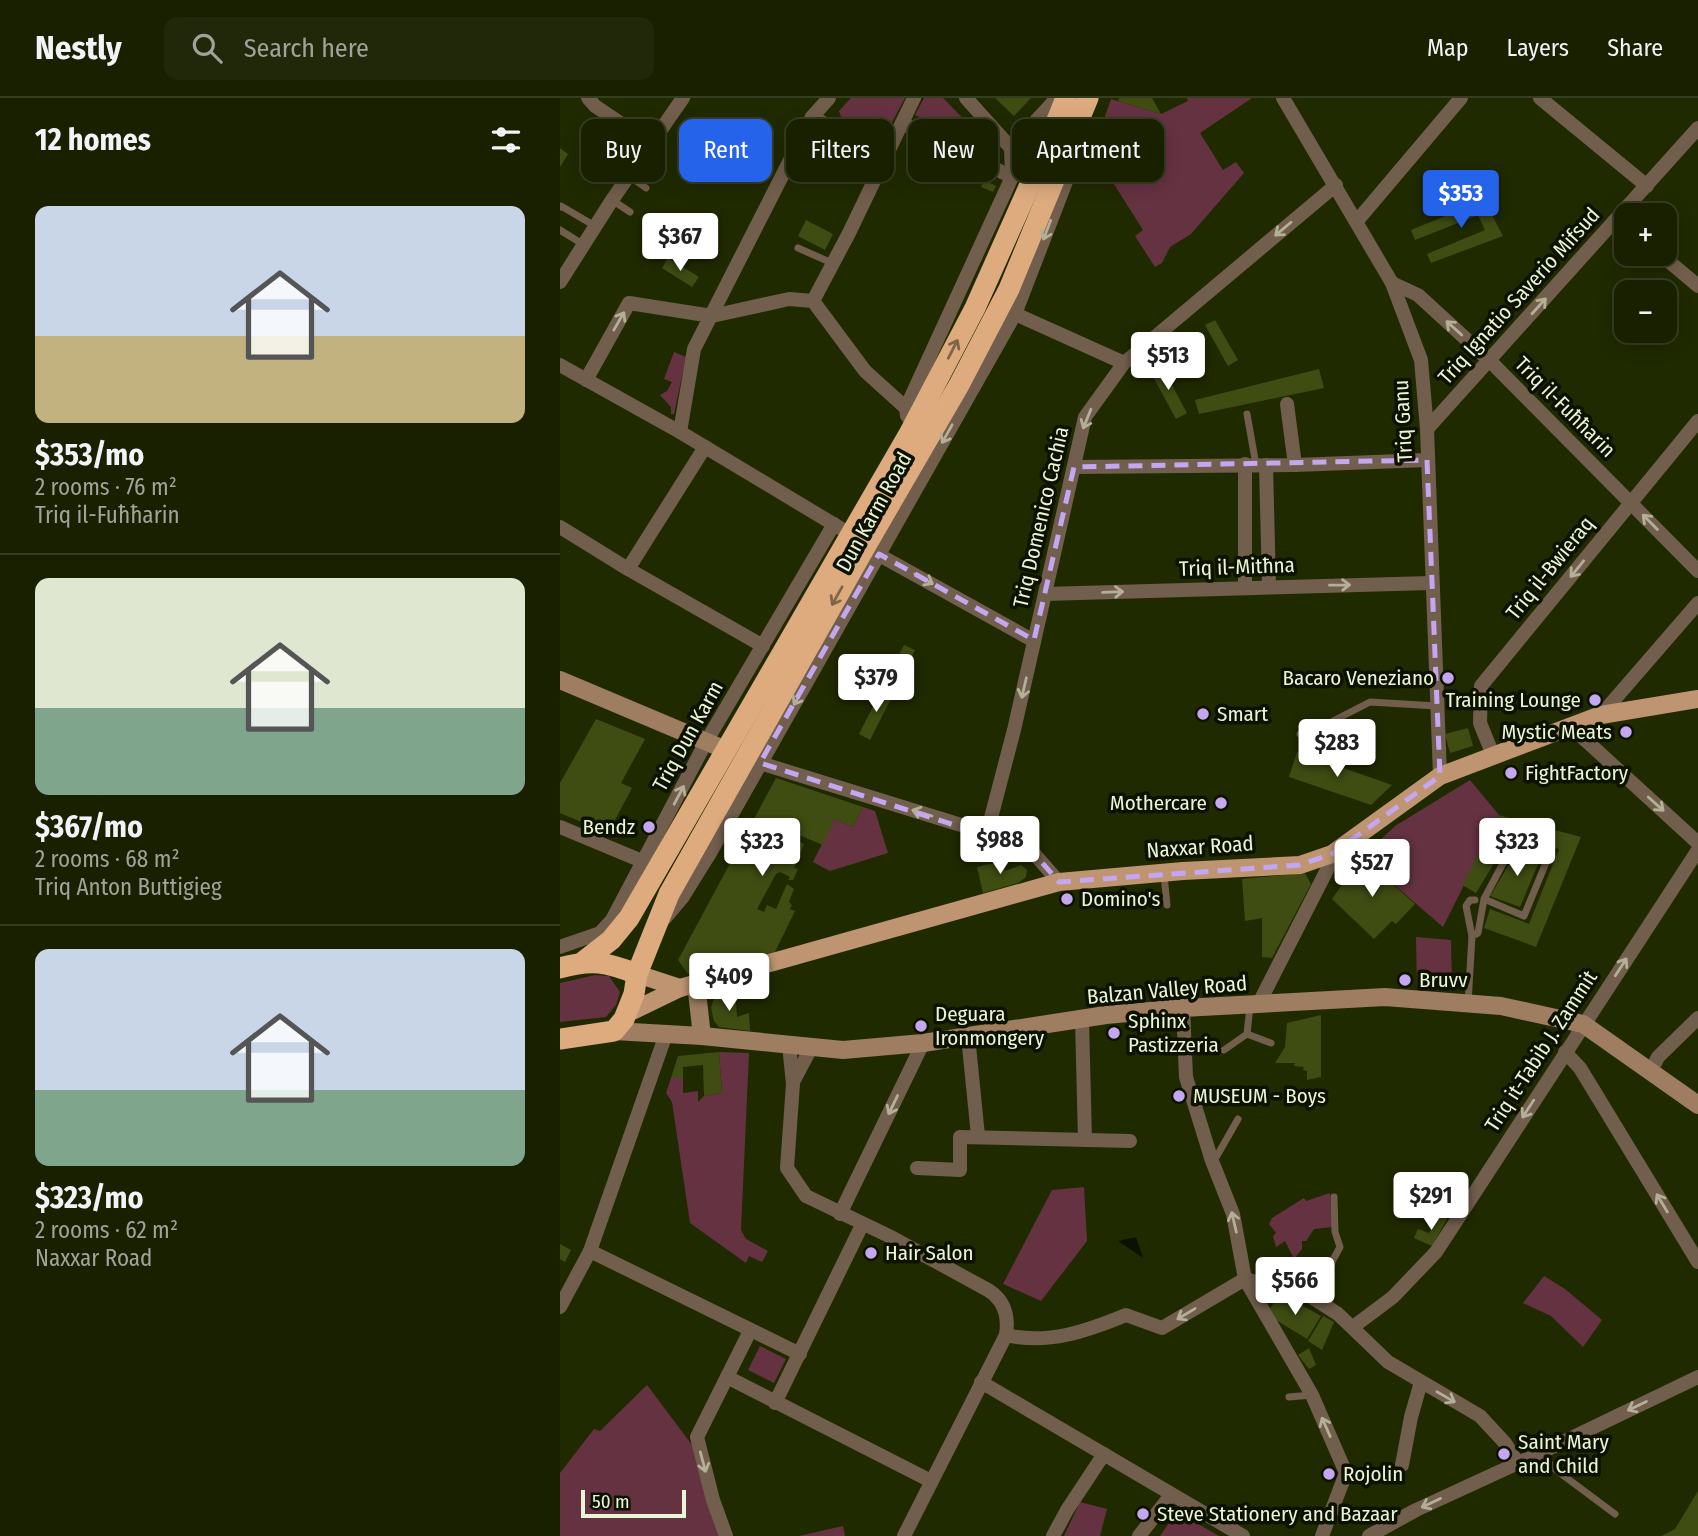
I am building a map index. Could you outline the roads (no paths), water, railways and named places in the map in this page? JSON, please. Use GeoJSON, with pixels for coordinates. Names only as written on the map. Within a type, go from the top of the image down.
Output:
{"type":"FeatureCollection","features":[{"type":"Feature","properties":{"kind":"highway","name":"Dun Karm Road"},"geometry":{"type":"LineString","coordinates":[[637,974],[669,894],[857,540],[975,307],[1066,98]]}},
{"type":"Feature","properties":{"kind":"highway","name":"Dun Karm Road"},"geometry":{"type":"LineString","coordinates":[[584,961],[611,940],[629,918],[716,746],[857,540],[959,384],[1009,289],[1088,98]]}},
{"type":"Feature","properties":{"kind":"highway"},"geometry":{"type":"LineString","coordinates":[[560,955],[601,939],[629,918]]}},
{"type":"Feature","properties":{"kind":"highway"},"geometry":{"type":"LineString","coordinates":[[560,968],[584,961],[615,965],[637,974]]}},
{"type":"Feature","properties":{"kind":"highway","name":"Naxxar Road"},"geometry":{"type":"LineString","coordinates":[[614,1031],[626,1014],[634,994],[637,974]]}},
{"type":"Feature","properties":{"kind":"highway"},"geometry":{"type":"LineString","coordinates":[[560,1039],[614,1031]]}},
{"type":"Feature","properties":{"kind":"main road"},"geometry":{"type":"LineString","coordinates":[[560,680],[716,746]]}},
{"type":"Feature","properties":{"kind":"main road","name":"Naxxar Road"},"geometry":{"type":"LineString","coordinates":[[626,1014],[688,986],[1059,882],[1300,865],[1332,854],[1440,776],[1601,715],[1698,699]]}},
{"type":"Feature","properties":{"kind":"main road"},"geometry":{"type":"LineString","coordinates":[[637,974],[688,986],[702,1036]]}},
{"type":"Feature","properties":{"kind":"main road","name":"Balzan Valley Road"},"geometry":{"type":"LineString","coordinates":[[614,1031],[702,1036],[843,1050],[923,1043],[1082,1019],[1183,1008],[1385,997],[1501,1006],[1583,1024],[1698,1105]]}},
{"type":"Feature","properties":{"kind":"street"},"geometry":{"type":"LineString","coordinates":[[588,98],[614,119]]}},
{"type":"Feature","properties":{"kind":"street"},"geometry":{"type":"LineString","coordinates":[[665,123],[683,98]]}},
{"type":"Feature","properties":{"kind":"street"},"geometry":{"type":"LineString","coordinates":[[680,432],[694,349],[812,117],[830,98]]}},
{"type":"Feature","properties":{"kind":"street"},"geometry":{"type":"LineString","coordinates":[[894,140],[914,98]]}},
{"type":"Feature","properties":{"kind":"street"},"geometry":{"type":"LineString","coordinates":[[586,380],[629,303],[712,316],[789,299],[813,301],[865,371],[906,408],[1012,177],[1011,148],[966,98]]}},
{"type":"Feature","properties":{"kind":"street"},"geometry":{"type":"LineString","coordinates":[[1011,148],[1057,98]]}},
{"type":"Feature","properties":{"kind":"street","name":"Dun Karm Road"},"geometry":{"type":"LineString","coordinates":[[655,931],[682,898],[760,763],[857,540],[1015,314],[1098,98]]}},
{"type":"Feature","properties":{"kind":"street","name":"Triq Ganu"},"geometry":{"type":"LineString","coordinates":[[1283,98],[1392,283],[1421,360],[1427,429],[1440,776]]}},
{"type":"Feature","properties":{"kind":"street"},"geometry":{"type":"LineString","coordinates":[[1357,221],[1461,98]]}},
{"type":"Feature","properties":{"kind":"street"},"geometry":{"type":"LineString","coordinates":[[1540,98],[1647,186]]}},
{"type":"Feature","properties":{"kind":"street"},"geometry":{"type":"LineString","coordinates":[[812,117],[816,119]]}},
{"type":"Feature","properties":{"kind":"street"},"geometry":{"type":"LineString","coordinates":[[902,123],[1012,177]]}},
{"type":"Feature","properties":{"kind":"street","name":"Triq Ignatio Saverio Mifsud"},"geometry":{"type":"LineString","coordinates":[[1635,203],[1698,128]]}},
{"type":"Feature","properties":{"kind":"street"},"geometry":{"type":"LineString","coordinates":[[560,282],[624,182]]}},
{"type":"Feature","properties":{"kind":"street"},"geometry":{"type":"LineString","coordinates":[[813,301],[873,182]]}},
{"type":"Feature","properties":{"kind":"street","name":"Triq Domenico Cachia"},"geometry":{"type":"LineString","coordinates":[[987,833],[1014,730],[1085,417],[1124,363],[1336,185]]}},
{"type":"Feature","properties":{"kind":"street","name":"Triq Ignatio Saverio Mifsud"},"geometry":{"type":"LineString","coordinates":[[1427,429],[1614,229]]}},
{"type":"Feature","properties":{"kind":"street"},"geometry":{"type":"LineString","coordinates":[[1674,266],[1698,286]]}},
{"type":"Feature","properties":{"kind":"street","name":"Triq il-Fuħħarin"},"geometry":{"type":"LineString","coordinates":[[1392,283],[1418,295],[1490,361],[1698,571]]}},
{"type":"Feature","properties":{"kind":"street"},"geometry":{"type":"LineString","coordinates":[[1015,314],[1124,363]]}},
{"type":"Feature","properties":{"kind":"street"},"geometry":{"type":"LineString","coordinates":[[560,365],[680,432],[857,540],[1034,641]]}},
{"type":"Feature","properties":{"kind":"street"},"geometry":{"type":"LineString","coordinates":[[1287,404],[1295,465]]}},
{"type":"Feature","properties":{"kind":"street","name":"Dun Karm Road"},"geometry":{"type":"LineString","coordinates":[[906,408],[909,434]]}},
{"type":"Feature","properties":{"kind":"street","name":"Triq il-Bwieraq"},"geometry":{"type":"LineString","coordinates":[[1493,755],[1480,723],[1481,686],[1698,421]]}},
{"type":"Feature","properties":{"kind":"street"},"geometry":{"type":"LineString","coordinates":[[628,569],[705,447]]}},
{"type":"Feature","properties":{"kind":"street"},"geometry":{"type":"LineString","coordinates":[[1074,467],[1295,465],[1427,460]]}},
{"type":"Feature","properties":{"kind":"street"},"geometry":{"type":"LineString","coordinates":[[1256,464],[1269,586]]}},
{"type":"Feature","properties":{"kind":"street"},"geometry":{"type":"LineString","coordinates":[[1245,588],[1256,464]]}},
{"type":"Feature","properties":{"kind":"street"},"geometry":{"type":"LineString","coordinates":[[560,527],[763,646]]}},
{"type":"Feature","properties":{"kind":"street","name":"Triq Dun Karm"},"geometry":{"type":"LineString","coordinates":[[560,947],[600,933],[612,920],[642,861],[716,746],[763,646],[857,540]]}},
{"type":"Feature","properties":{"kind":"street","name":"Triq il-Mitħna"},"geometry":{"type":"LineString","coordinates":[[1045,594],[1431,583]]}},
{"type":"Feature","properties":{"kind":"street"},"geometry":{"type":"LineString","coordinates":[[1601,715],[1698,603]]}},
{"type":"Feature","properties":{"kind":"street"},"geometry":{"type":"LineString","coordinates":[[1570,725],[1698,843]]}},
{"type":"Feature","properties":{"kind":"street"},"geometry":{"type":"LineString","coordinates":[[760,763],[987,833],[1030,849],[1059,882]]}},
{"type":"Feature","properties":{"kind":"street"},"geometry":{"type":"LineString","coordinates":[[560,827],[642,861]]}},
{"type":"Feature","properties":{"kind":"street","name":"Triq it-Tabib J. Zammit"},"geometry":{"type":"LineString","coordinates":[[1353,1327],[1393,1297],[1436,1252],[1698,850]]}},
{"type":"Feature","properties":{"kind":"street"},"geometry":{"type":"LineString","coordinates":[[1254,1005],[1329,866],[1332,854]]}},
{"type":"Feature","properties":{"kind":"street"},"geometry":{"type":"LineString","coordinates":[[1183,1008],[1186,1077],[1213,1164],[1233,1214],[1245,1279],[1312,1395],[1346,1473],[1322,1536]]}},
{"type":"Feature","properties":{"kind":"street"},"geometry":{"type":"LineString","coordinates":[[1650,1073],[1658,1057],[1698,1018]]}},
{"type":"Feature","properties":{"kind":"street"},"geometry":{"type":"LineString","coordinates":[[1082,1019],[1085,1140]]}},
{"type":"Feature","properties":{"kind":"street"},"geometry":{"type":"LineString","coordinates":[[560,1307],[590,1251],[666,1034]]}},
{"type":"Feature","properties":{"kind":"street"},"geometry":{"type":"LineString","coordinates":[[968,1036],[978,1136]]}},
{"type":"Feature","properties":{"kind":"street"},"geometry":{"type":"LineString","coordinates":[[840,1214],[923,1043]]}},
{"type":"Feature","properties":{"kind":"street"},"geometry":{"type":"LineString","coordinates":[[789,1045],[793,1084],[787,1168],[807,1196],[889,1236],[996,1295],[1006,1313],[1006,1335],[904,1536]]}},
{"type":"Feature","properties":{"kind":"street"},"geometry":{"type":"LineString","coordinates":[[793,1084],[811,1048]]}},
{"type":"Feature","properties":{"kind":"street"},"geometry":{"type":"LineString","coordinates":[[1565,1052],[1580,1068],[1698,1262]]}},
{"type":"Feature","properties":{"kind":"street"},"geometry":{"type":"LineString","coordinates":[[917,1168],[960,1170],[960,1136],[1130,1140]]}},
{"type":"Feature","properties":{"kind":"street"},"geometry":{"type":"LineString","coordinates":[[775,1403],[862,1225]]}},
{"type":"Feature","properties":{"kind":"street"},"geometry":{"type":"LineString","coordinates":[[590,1251],[800,1354]]}},
{"type":"Feature","properties":{"kind":"street"},"geometry":{"type":"LineString","coordinates":[[1006,1335],[1026,1340],[1084,1332],[1126,1315],[1162,1328],[1245,1279],[1312,1297],[1338,1314],[1388,1362],[1480,1416],[1505,1443],[1518,1463]]}},
{"type":"Feature","properties":{"kind":"street"},"geometry":{"type":"LineString","coordinates":[[726,1536],[713,1500],[697,1437],[750,1331]]}},
{"type":"Feature","properties":{"kind":"street"},"geometry":{"type":"LineString","coordinates":[[727,1377],[931,1481]]}},
{"type":"Feature","properties":{"kind":"street"},"geometry":{"type":"LineString","coordinates":[[1368,1536],[1416,1510],[1698,1377]]}},
{"type":"Feature","properties":{"kind":"street"},"geometry":{"type":"LineString","coordinates":[[981,1382],[1243,1536]]}},
{"type":"Feature","properties":{"kind":"street"},"geometry":{"type":"LineString","coordinates":[[1402,1465],[1421,1382]]}},
{"type":"Feature","properties":{"kind":"street"},"geometry":{"type":"LineString","coordinates":[[1053,1536],[1104,1454]]}},
{"type":"Feature","properties":{"kind":"street"},"geometry":{"type":"LineString","coordinates":[[1139,1536],[1171,1495]]}},
{"type":"Feature","properties":{"kind":"lane"},"geometry":{"type":"LineString","coordinates":[[638,182],[646,188]]}},
{"type":"Feature","properties":{"kind":"lane"},"geometry":{"type":"LineString","coordinates":[[612,200],[630,212]]}},
{"type":"Feature","properties":{"kind":"lane"},"geometry":{"type":"LineString","coordinates":[[560,207],[595,227]]}},
{"type":"Feature","properties":{"kind":"lane"},"geometry":{"type":"LineString","coordinates":[[560,230],[584,245]]}},
{"type":"Feature","properties":{"kind":"lane"},"geometry":{"type":"LineString","coordinates":[[799,248],[832,263]]}},
{"type":"Feature","properties":{"kind":"lane"},"geometry":{"type":"LineString","coordinates":[[1247,414],[1256,464]]}},
{"type":"Feature","properties":{"kind":"lane"},"geometry":{"type":"LineString","coordinates":[[1300,734],[1328,742],[1333,721],[1370,702],[1437,706]]}},
{"type":"Feature","properties":{"kind":"lane"},"geometry":{"type":"LineString","coordinates":[[1468,1004],[1472,936],[1466,906],[1470,900],[1480,900],[1524,916],[1550,853],[1516,839],[1480,900],[1478,933],[1472,936]]}},
{"type":"Feature","properties":{"kind":"lane"},"geometry":{"type":"LineString","coordinates":[[1164,874],[1167,905]]}},
{"type":"Feature","properties":{"kind":"lane"},"geometry":{"type":"LineString","coordinates":[[1224,1050],[1247,1034],[1254,1005]]}},
{"type":"Feature","properties":{"kind":"lane"},"geometry":{"type":"LineString","coordinates":[[1247,1034],[1271,1043]]}},
{"type":"Feature","properties":{"kind":"lane"},"geometry":{"type":"LineString","coordinates":[[1213,1164],[1238,1119]]}},
{"type":"Feature","properties":{"kind":"lane"},"geometry":{"type":"LineString","coordinates":[[1312,1297],[1340,1247],[1335,1233],[1334,1197]]}},
{"type":"Feature","properties":{"kind":"lane"},"geometry":{"type":"LineString","coordinates":[[1289,1397],[1312,1395]]}},
{"type":"Feature","properties":{"kind":"lane"},"geometry":{"type":"LineString","coordinates":[[1542,1452],[1552,1467],[1615,1514]]}},
{"type":"Feature","properties":{"kind":"place","name":"Bacaro Veneziano"},"geometry":{"type":"Point","coordinates":[1448,678]}},
{"type":"Feature","properties":{"kind":"place","name":"Training Lounge"},"geometry":{"type":"Point","coordinates":[1595,700]}},
{"type":"Feature","properties":{"kind":"place","name":"Smart"},"geometry":{"type":"Point","coordinates":[1203,714]}},
{"type":"Feature","properties":{"kind":"place","name":"Mystic Meats"},"geometry":{"type":"Point","coordinates":[1626,732]}},
{"type":"Feature","properties":{"kind":"place","name":"FightFactory"},"geometry":{"type":"Point","coordinates":[1511,773]}},
{"type":"Feature","properties":{"kind":"place","name":"Mothercare"},"geometry":{"type":"Point","coordinates":[1221,803]}},
{"type":"Feature","properties":{"kind":"place","name":"Bendz"},"geometry":{"type":"Point","coordinates":[649,827]}},
{"type":"Feature","properties":{"kind":"place","name":"Domino's"},"geometry":{"type":"Point","coordinates":[1067,899]}},
{"type":"Feature","properties":{"kind":"place","name":"Bruvv"},"geometry":{"type":"Point","coordinates":[1405,980]}},
{"type":"Feature","properties":{"kind":"place","name":"Deguara Ironmongery"},"geometry":{"type":"Point","coordinates":[921,1026]}},
{"type":"Feature","properties":{"kind":"place","name":"Sphinx Pastizzeria"},"geometry":{"type":"Point","coordinates":[1114,1033]}},
{"type":"Feature","properties":{"kind":"place","name":"MUSEUM - Boys"},"geometry":{"type":"Point","coordinates":[1179,1096]}},
{"type":"Feature","properties":{"kind":"place","name":"Hair Salon"},"geometry":{"type":"Point","coordinates":[871,1253]}},
{"type":"Feature","properties":{"kind":"place","name":"Saint Mary and Child"},"geometry":{"type":"Point","coordinates":[1504,1454]}},
{"type":"Feature","properties":{"kind":"place","name":"Rojolin"},"geometry":{"type":"Point","coordinates":[1329,1474]}},
{"type":"Feature","properties":{"kind":"place","name":"Steve Stationery and Bazaar"},"geometry":{"type":"Point","coordinates":[1143,1514]}}]}
